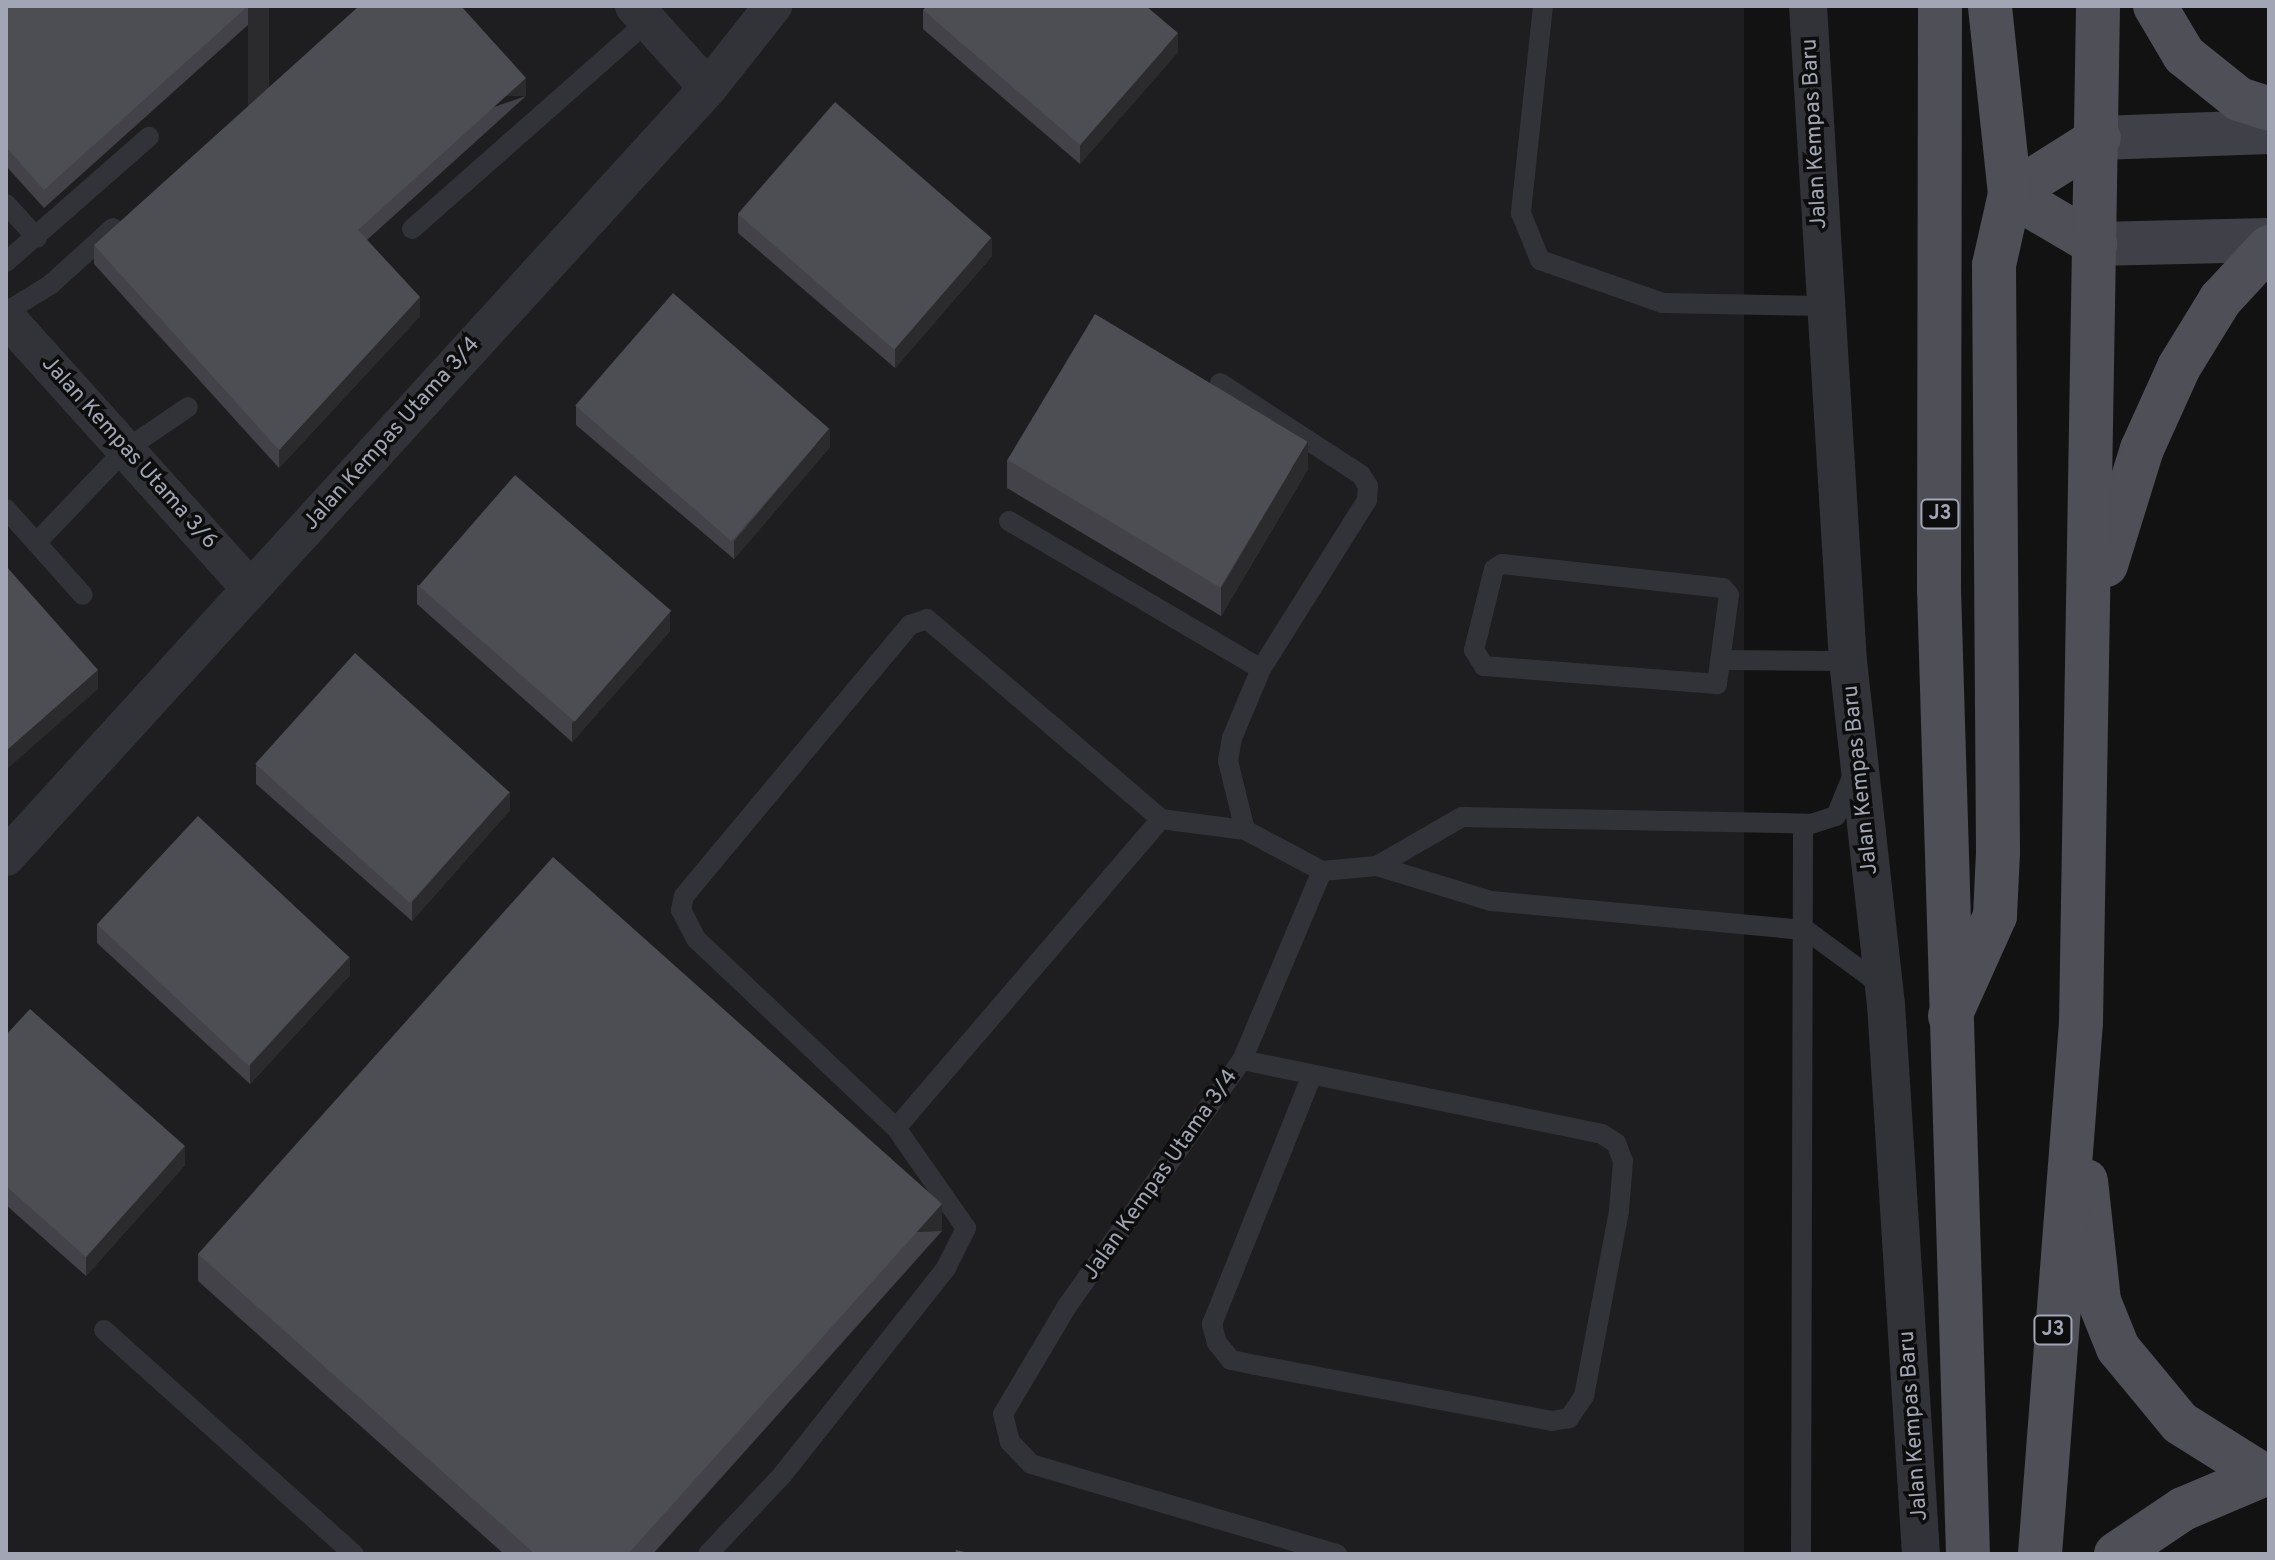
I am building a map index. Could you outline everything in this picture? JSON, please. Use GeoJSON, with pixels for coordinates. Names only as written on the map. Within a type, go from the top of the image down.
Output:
{"type":"FeatureCollection","features":[{"type":"Feature","properties":{"kind":"main road","name":"J3"},"geometry":{"type":"LineString","coordinates":[[1940,6],[1947,1022],[1968,1554]]}},
{"type":"Feature","properties":{"kind":"main road"},"geometry":{"type":"LineString","coordinates":[[1947,1022],[1995,916],[1994,265],[2010,194],[1990,6]]}},
{"type":"Feature","properties":{"kind":"main road","name":"J3"},"geometry":{"type":"LineString","coordinates":[[2040,1554],[2054,1312],[2078,1107],[2092,612],[2098,6]]}},
{"type":"Feature","properties":{"kind":"main road"},"geometry":{"type":"LineString","coordinates":[[2155,6],[2184,55],[2239,99],[2269,109]]}},
{"type":"Feature","properties":{"kind":"main road"},"geometry":{"type":"LineString","coordinates":[[2010,194],[2099,138],[2269,132]]}},
{"type":"Feature","properties":{"kind":"main road"},"geometry":{"type":"LineString","coordinates":[[2010,194],[2095,244],[2269,240]]}},
{"type":"Feature","properties":{"kind":"main road"},"geometry":{"type":"LineString","coordinates":[[2092,612],[2142,449],[2179,367],[2220,300],[2269,247]]}},
{"type":"Feature","properties":{"kind":"main road"},"geometry":{"type":"LineString","coordinates":[[2078,1107],[2099,1301],[2118,1348],[2180,1423],[2266,1475]]}},
{"type":"Feature","properties":{"kind":"main road"},"geometry":{"type":"LineString","coordinates":[[2116,1554],[2183,1509],[2266,1475]]}},
{"type":"Feature","properties":{"kind":"street","name":"Jalan Kempas Utama 3/4"},"geometry":{"type":"LineString","coordinates":[[6,857],[708,88],[773,6]]}},
{"type":"Feature","properties":{"kind":"street","name":"Jalan Kempas Baru"},"geometry":{"type":"LineString","coordinates":[[1808,6],[1848,661],[1886,1004],[1921,1554]]}},
{"type":"Feature","properties":{"kind":"street"},"geometry":{"type":"LineString","coordinates":[[641,13],[708,88]]}},
{"type":"Feature","properties":{"kind":"street","name":"Jalan Kempas Utama 3/6"},"geometry":{"type":"LineString","coordinates":[[6,314],[251,589]]}},
{"type":"Feature","properties":{"kind":"lane"},"geometry":{"type":"LineString","coordinates":[[1543,6],[1521,213],[1540,260],[1663,303],[1825,306]]}},
{"type":"Feature","properties":{"kind":"lane"},"geometry":{"type":"LineString","coordinates":[[412,229],[641,13]]}},
{"type":"Feature","properties":{"kind":"lane"},"geometry":{"type":"LineString","coordinates":[[6,262],[149,137]]}},
{"type":"Feature","properties":{"kind":"lane"},"geometry":{"type":"LineString","coordinates":[[6,204],[37,238]]}},
{"type":"Feature","properties":{"kind":"lane"},"geometry":{"type":"LineString","coordinates":[[6,314],[50,285],[130,213]]}},
{"type":"Feature","properties":{"kind":"lane"},"geometry":{"type":"LineString","coordinates":[[1220,383],[1361,475],[1368,486],[1367,500],[1261,669],[1228,761],[1245,830]]}},
{"type":"Feature","properties":{"kind":"lane"},"geometry":{"type":"LineString","coordinates":[[36,543],[125,450],[188,407]]}},
{"type":"Feature","properties":{"kind":"lane"},"geometry":{"type":"LineString","coordinates":[[6,509],[83,595]]}},
{"type":"Feature","properties":{"kind":"lane"},"geometry":{"type":"LineString","coordinates":[[1009,521],[1261,669]]}},
{"type":"Feature","properties":{"kind":"lane"},"geometry":{"type":"LineString","coordinates":[[1502,564],[1723,588],[1729,595],[1722,660],[1719,681],[1709,686],[1484,666],[1474,656],[1494,569],[1502,564]]}},
{"type":"Feature","properties":{"kind":"lane"},"geometry":{"type":"LineString","coordinates":[[708,1554],[783,1474],[959,1249],[966,1228],[896,1128],[696,939],[681,910],[684,896],[910,625],[927,619],[943,627],[1161,819],[1245,830],[1322,871],[1377,866],[1491,901],[1806,930],[1857,963],[1882,986],[1886,1004]]}},
{"type":"Feature","properties":{"kind":"lane"},"geometry":{"type":"LineString","coordinates":[[1722,660],[1848,661]]}},
{"type":"Feature","properties":{"kind":"lane"},"geometry":{"type":"LineString","coordinates":[[1377,866],[1462,817],[1803,824],[1836,816],[1848,795],[1857,746]]}},
{"type":"Feature","properties":{"kind":"lane"},"geometry":{"type":"LineString","coordinates":[[896,1128],[1161,819]]}},
{"type":"Feature","properties":{"kind":"lane"},"geometry":{"type":"LineString","coordinates":[[1801,1554],[1806,930],[1803,824]]}},
{"type":"Feature","properties":{"kind":"lane","name":"Jalan Kempas Utama 3/4"},"geometry":{"type":"LineString","coordinates":[[1322,871],[1242,1060],[1066,1308],[1003,1414],[1010,1442],[1031,1464],[1337,1554]]}},
{"type":"Feature","properties":{"kind":"lane"},"geometry":{"type":"LineString","coordinates":[[1242,1060],[1602,1134],[1616,1143],[1623,1161],[1619,1211],[1584,1396],[1569,1418],[1552,1421],[1231,1360],[1217,1343],[1212,1324],[1312,1075]]}},
{"type":"Feature","properties":{"kind":"lane"},"geometry":{"type":"LineString","coordinates":[[104,1330],[354,1554]]}},
{"type":"Feature","properties":{"kind":"shaded area"},"geometry":{"type":"Polygon","coordinates":[[[6,6],[1744,6],[1744,1554],[6,1554],[6,6]]]}},
{"type":"Feature","properties":{"kind":"building"},"geometry":{"type":"Polygon","coordinates":[[[6,6],[248,6],[44,190],[6,147],[6,6]]]}},
{"type":"Feature","properties":{"kind":"building"},"geometry":{"type":"Polygon","coordinates":[[[359,6],[461,6],[526,78],[358,230],[420,297],[279,450],[94,245],[359,6]]]}},
{"type":"Feature","properties":{"kind":"building"},"geometry":{"type":"Polygon","coordinates":[[[927,6],[1146,6],[1178,33],[1080,145],[923,10],[927,6]]]}},
{"type":"Feature","properties":{"kind":"building"},"geometry":{"type":"Polygon","coordinates":[[[835,102],[991,238],[894,350],[738,214],[835,102]]]}},
{"type":"Feature","properties":{"kind":"building"},"geometry":{"type":"Polygon","coordinates":[[[673,293],[829,429],[731,541],[575,405],[673,293]]]}},
{"type":"Feature","properties":{"kind":"building"},"geometry":{"type":"Polygon","coordinates":[[[1095,314],[1308,442],[1220,587],[1007,460],[1095,314]]]}},
{"type":"Feature","properties":{"kind":"building"},"geometry":{"type":"Polygon","coordinates":[[[515,475],[671,611],[575,722],[419,586],[515,475]]]}},
{"type":"Feature","properties":{"kind":"building"},"geometry":{"type":"Polygon","coordinates":[[[6,566],[98,670],[6,751],[6,566]]]}},
{"type":"Feature","properties":{"kind":"building"},"geometry":{"type":"Polygon","coordinates":[[[355,653],[510,792],[410,903],[255,764],[355,653]]]}},
{"type":"Feature","properties":{"kind":"building"},"geometry":{"type":"Polygon","coordinates":[[[198,816],[349,957],[248,1065],[97,924],[198,816]]]}},
{"type":"Feature","properties":{"kind":"building"},"geometry":{"type":"Polygon","coordinates":[[[553,857],[942,1204],[628,1554],[535,1554],[198,1254],[553,857]]]}},
{"type":"Feature","properties":{"kind":"building"},"geometry":{"type":"Polygon","coordinates":[[[30,1009],[185,1146],[86,1257],[6,1186],[6,1035],[30,1009]]]}}]}
